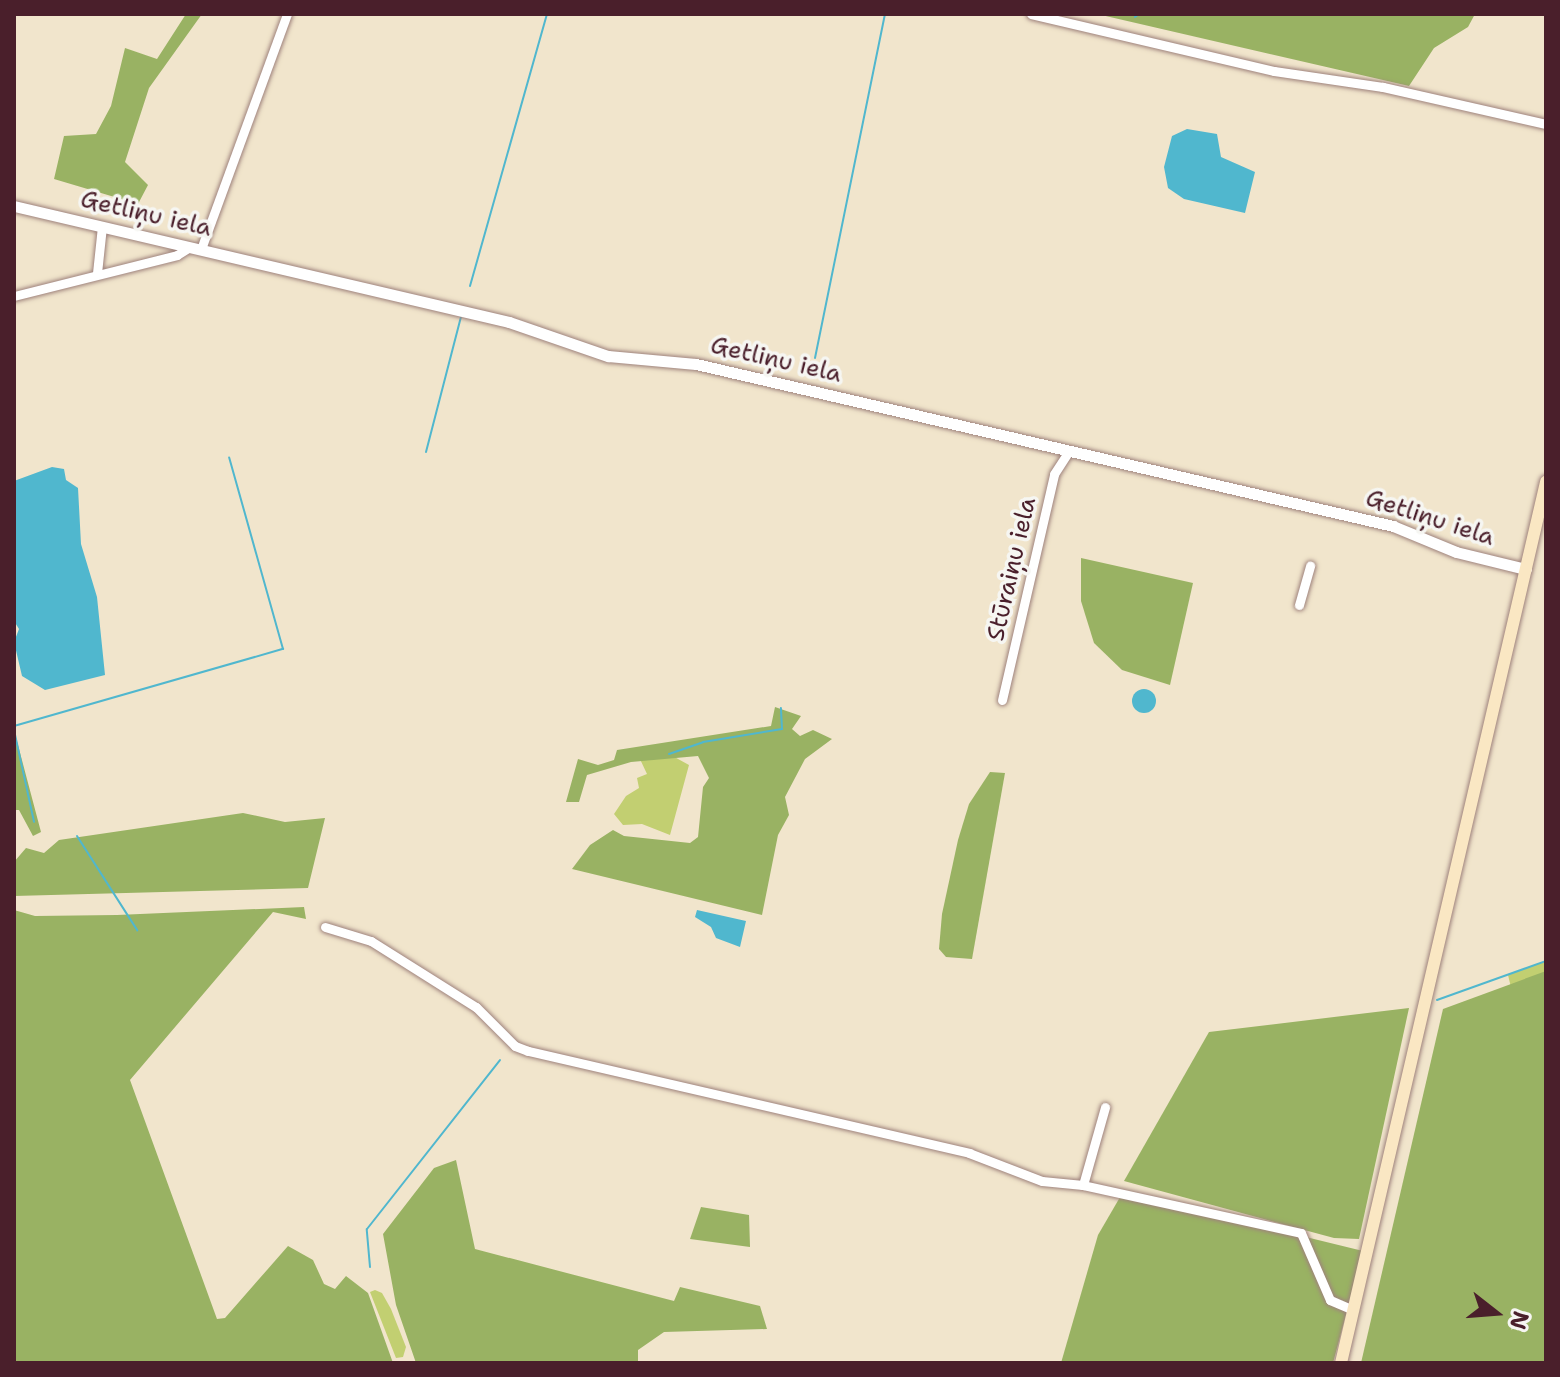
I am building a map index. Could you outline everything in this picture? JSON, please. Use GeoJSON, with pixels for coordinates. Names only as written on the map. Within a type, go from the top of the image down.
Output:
{"type":"FeatureCollection","features":[{"type":"Feature","properties":{"kind":"main road"},"geometry":{"type":"LineString","coordinates":[[1341,1363],[1546,482]]}},
{"type":"Feature","properties":{"kind":"street"},"geometry":{"type":"LineString","coordinates":[[14,296],[196,248],[287,14]]}},
{"type":"Feature","properties":{"kind":"street"},"geometry":{"type":"LineString","coordinates":[[1031,14],[1244,64],[1383,87],[1546,124]]}},
{"type":"Feature","properties":{"kind":"street","name":"Getliņu iela"},"geometry":{"type":"LineString","coordinates":[[14,206],[509,322],[608,356],[696,364],[1393,526],[1456,552],[1526,569]]}},
{"type":"Feature","properties":{"kind":"street"},"geometry":{"type":"LineString","coordinates":[[97,273],[102,226]]}},
{"type":"Feature","properties":{"kind":"street","name":"Stūraiņu iela"},"geometry":{"type":"LineString","coordinates":[[1002,700],[1054,474],[1069,451]]}},
{"type":"Feature","properties":{"kind":"street"},"geometry":{"type":"LineString","coordinates":[[1299,605],[1310,566]]}},
{"type":"Feature","properties":{"kind":"street"},"geometry":{"type":"LineString","coordinates":[[325,927],[371,941],[476,1007],[515,1046],[528,1051],[969,1153],[1042,1181],[1083,1185],[1301,1233],[1330,1300],[1353,1310]]}},
{"type":"Feature","properties":{"kind":"street"},"geometry":{"type":"LineString","coordinates":[[1083,1185],[1105,1107]]}},
{"type":"Feature","properties":{"kind":"green space"},"geometry":{"type":"Polygon","coordinates":[[[186,14],[202,14],[149,88],[125,162],[148,185],[138,204],[54,179],[64,136],[96,134],[111,106],[125,48],[157,59],[186,14]]]}},
{"type":"Feature","properties":{"kind":"green space"},"geometry":{"type":"Polygon","coordinates":[[[1097,14],[1475,14],[1468,27],[1434,48],[1409,86],[1097,14]]]}},
{"type":"Feature","properties":{"kind":"green space"},"geometry":{"type":"Polygon","coordinates":[[[1081,558],[1193,583],[1170,685],[1122,670],[1094,643],[1081,601],[1081,558]]]}},
{"type":"Feature","properties":{"kind":"green space"},"geometry":{"type":"Polygon","coordinates":[[[775,707],[801,716],[792,729],[800,736],[813,730],[832,739],[805,759],[785,797],[789,815],[778,835],[762,915],[572,869],[590,845],[613,830],[624,836],[690,843],[698,837],[703,787],[709,778],[698,756],[631,762],[587,775],[579,802],[566,802],[578,759],[598,765],[614,760],[617,750],[771,726],[775,707]]]}},
{"type":"Feature","properties":{"kind":"green space"},"geometry":{"type":"Polygon","coordinates":[[[14,730],[41,832],[33,836],[19,810],[14,810],[14,730]]]}},
{"type":"Feature","properties":{"kind":"green space"},"geometry":{"type":"Polygon","coordinates":[[[669,754],[689,765],[670,835],[642,824],[623,825],[614,814],[626,796],[639,788],[637,778],[647,774],[639,757],[669,754]]]}},
{"type":"Feature","properties":{"kind":"green space"},"geometry":{"type":"Polygon","coordinates":[[[990,772],[1005,773],[972,959],[946,957],[939,949],[942,914],[958,840],[969,804],[990,772]]]}},
{"type":"Feature","properties":{"kind":"green space"},"geometry":{"type":"Polygon","coordinates":[[[243,813],[285,822],[325,818],[308,888],[14,896],[14,862],[26,848],[44,853],[59,840],[243,813]]]}},
{"type":"Feature","properties":{"kind":"green space"},"geometry":{"type":"Polygon","coordinates":[[[304,907],[306,919],[273,912],[130,1080],[217,1319],[225,1318],[288,1246],[313,1260],[324,1284],[335,1289],[346,1276],[368,1293],[393,1363],[14,1363],[14,910],[35,916],[304,907]]]}},
{"type":"Feature","properties":{"kind":"green space"},"geometry":{"type":"Polygon","coordinates":[[[1546,961],[1546,989],[1514,1000],[1508,975],[1546,961]]]}},
{"type":"Feature","properties":{"kind":"green space"},"geometry":{"type":"Polygon","coordinates":[[[1546,971],[1546,1363],[1361,1363],[1443,1009],[1546,971]]]}},
{"type":"Feature","properties":{"kind":"green space"},"geometry":{"type":"Polygon","coordinates":[[[1409,1008],[1359,1239],[1334,1238],[1124,1181],[1209,1032],[1409,1008]]]}},
{"type":"Feature","properties":{"kind":"green space"},"geometry":{"type":"Polygon","coordinates":[[[456,1160],[475,1249],[674,1301],[680,1287],[760,1306],[767,1329],[664,1332],[638,1350],[638,1363],[416,1363],[396,1305],[383,1234],[434,1168],[456,1160]]]}},
{"type":"Feature","properties":{"kind":"green space"},"geometry":{"type":"Polygon","coordinates":[[[1123,1192],[1363,1251],[1333,1363],[1061,1363],[1098,1235],[1123,1192]]]}},
{"type":"Feature","properties":{"kind":"green space"},"geometry":{"type":"Polygon","coordinates":[[[701,1207],[749,1215],[750,1247],[690,1239],[701,1207]]]}},
{"type":"Feature","properties":{"kind":"green space"},"geometry":{"type":"Polygon","coordinates":[[[375,1290],[382,1293],[391,1309],[406,1347],[403,1357],[396,1358],[370,1292],[375,1290]]]}},
{"type":"Feature","properties":{"kind":"water"},"geometry":{"type":"Polygon","coordinates":[[[1187,129],[1217,134],[1221,157],[1255,172],[1245,213],[1184,199],[1168,188],[1164,167],[1172,136],[1187,129]]]}},
{"type":"Feature","properties":{"kind":"water"},"geometry":{"type":"Polygon","coordinates":[[[52,467],[64,469],[66,480],[78,488],[81,544],[97,597],[105,675],[45,690],[22,676],[14,642],[19,629],[14,621],[14,481],[52,467]]]}},
{"type":"Feature","properties":{"kind":"water"},"geometry":{"type":"Polygon","coordinates":[[[1144,689],[1152,693],[1156,701],[1152,709],[1144,713],[1136,709],[1132,701],[1136,693],[1144,689]]]}},
{"type":"Feature","properties":{"kind":"water"},"geometry":{"type":"Polygon","coordinates":[[[697,910],[746,921],[740,947],[716,938],[711,927],[695,917],[697,910]]]}},
{"type":"Feature","properties":{"kind":"waterway"},"geometry":{"type":"LineString","coordinates":[[470,286],[547,14]]}},
{"type":"Feature","properties":{"kind":"waterway"},"geometry":{"type":"LineString","coordinates":[[815,358],[885,14]]}},
{"type":"Feature","properties":{"kind":"waterway"},"geometry":{"type":"LineString","coordinates":[[1135,17],[1139,14]]}},
{"type":"Feature","properties":{"kind":"waterway"},"geometry":{"type":"LineString","coordinates":[[426,452],[461,317]]}},
{"type":"Feature","properties":{"kind":"waterway"},"geometry":{"type":"LineString","coordinates":[[14,726],[283,649],[229,457]]}},
{"type":"Feature","properties":{"kind":"waterway"},"geometry":{"type":"LineString","coordinates":[[669,754],[703,742],[782,729],[781,708]]}},
{"type":"Feature","properties":{"kind":"waterway"},"geometry":{"type":"LineString","coordinates":[[14,730],[34,822]]}},
{"type":"Feature","properties":{"kind":"waterway"},"geometry":{"type":"LineString","coordinates":[[77,836],[137,930]]}},
{"type":"Feature","properties":{"kind":"waterway"},"geometry":{"type":"LineString","coordinates":[[1437,1000],[1546,961]]}},
{"type":"Feature","properties":{"kind":"waterway"},"geometry":{"type":"LineString","coordinates":[[370,1267],[367,1229],[500,1060]]}}]}
